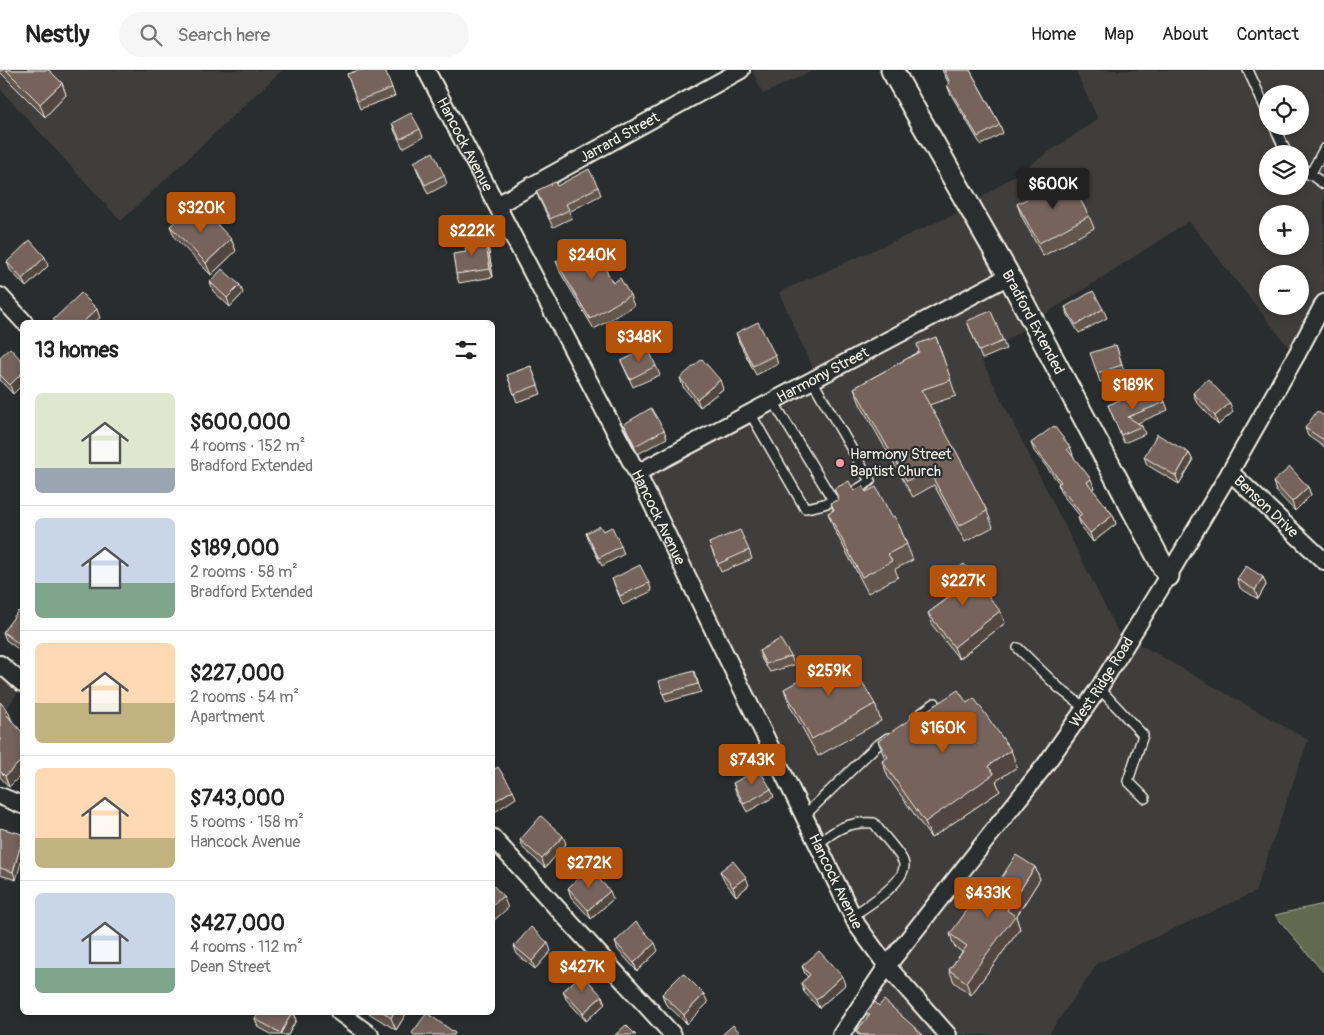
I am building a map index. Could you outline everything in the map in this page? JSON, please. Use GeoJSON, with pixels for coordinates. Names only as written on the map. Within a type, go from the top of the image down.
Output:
{"type":"FeatureCollection","features":[{"type":"Feature","properties":{"kind":"street","name":"Hancock Avenue"},"geometry":{"type":"LineString","coordinates":[[426,70],[636,473],[852,916],[887,966],[948,1035]]}},
{"type":"Feature","properties":{"kind":"street","name":"Jarrard Street"},"geometry":{"type":"LineString","coordinates":[[497,205],[741,70]]}},
{"type":"Feature","properties":{"kind":"street","name":"Bradford Extended"},"geometry":{"type":"LineString","coordinates":[[892,70],[1009,276],[1168,576]]}},
{"type":"Feature","properties":{"kind":"street","name":"Harmony Street"},"geometry":{"type":"LineString","coordinates":[[636,473],[1009,276]]}},
{"type":"Feature","properties":{"kind":"street"},"geometry":{"type":"LineString","coordinates":[[0,296],[22,320]]}},
{"type":"Feature","properties":{"kind":"street","name":"West Ridge Road"},"geometry":{"type":"LineString","coordinates":[[840,1035],[887,966],[1046,764],[1099,688],[1230,472],[1324,303]]}},
{"type":"Feature","properties":{"kind":"street","name":"Benson Drive"},"geometry":{"type":"LineString","coordinates":[[1230,472],[1324,561]]}},
{"type":"Feature","properties":{"kind":"street"},"geometry":{"type":"LineString","coordinates":[[0,664],[20,681]]}},
{"type":"Feature","properties":{"kind":"street"},"geometry":{"type":"LineString","coordinates":[[0,796],[20,804]]}},
{"type":"Feature","properties":{"kind":"street"},"geometry":{"type":"LineString","coordinates":[[495,840],[673,1035]]}},
{"type":"Feature","properties":{"kind":"street"},"geometry":{"type":"LineString","coordinates":[[343,1015],[370,1035]]}},
{"type":"Feature","properties":{"kind":"lane"},"geometry":{"type":"LineString","coordinates":[[1248,70],[1259,94]]}},
{"type":"Feature","properties":{"kind":"lane"},"geometry":{"type":"LineString","coordinates":[[1324,149],[1310,175],[1324,184]]}},
{"type":"Feature","properties":{"kind":"lane"},"geometry":{"type":"LineString","coordinates":[[750,413],[805,508],[820,506],[861,488],[870,480],[812,380]]}},
{"type":"Feature","properties":{"kind":"lane"},"geometry":{"type":"LineString","coordinates":[[773,401],[833,500]]}},
{"type":"Feature","properties":{"kind":"lane"},"geometry":{"type":"LineString","coordinates":[[1018,648],[1059,688],[1085,708]]}},
{"type":"Feature","properties":{"kind":"lane"},"geometry":{"type":"LineString","coordinates":[[1099,688],[1143,735],[1128,781],[1145,798]]}},
{"type":"Feature","properties":{"kind":"lane"},"geometry":{"type":"LineString","coordinates":[[804,816],[875,747],[935,704]]}},
{"type":"Feature","properties":{"kind":"lane"},"geometry":{"type":"LineString","coordinates":[[818,844],[832,833],[854,823],[874,823],[903,861],[904,871],[899,879],[870,904],[852,916]]}},
{"type":"Feature","properties":{"kind":"shaded area"},"geometry":{"type":"Polygon","coordinates":[[[0,70],[282,70],[121,221],[0,89],[0,70]]]}},
{"type":"Feature","properties":{"kind":"shaded area"},"geometry":{"type":"Polygon","coordinates":[[[752,70],[814,70],[763,94],[752,70]]]}},
{"type":"Feature","properties":{"kind":"shaded area"},"geometry":{"type":"Polygon","coordinates":[[[1075,70],[1324,70],[1324,318],[1298,359],[1263,315],[1309,315],[1309,265],[1259,265],[1259,310],[1189,221],[1035,321],[981,359],[1118,632],[1308,740],[1255,892],[1098,963],[1048,1035],[840,1035],[887,969],[628,469],[813,369],[779,292],[960,212],[1098,119],[1075,70]]]}},
{"type":"Feature","properties":{"kind":"shaded area"},"geometry":{"type":"Polygon","coordinates":[[[0,653],[20,671],[20,689],[0,718],[0,653]]]}},
{"type":"Feature","properties":{"kind":"green space"},"geometry":{"type":"Polygon","coordinates":[[[1324,904],[1324,973],[1275,915],[1324,904]]]}},
{"type":"Feature","properties":{"kind":"building"},"geometry":{"type":"Polygon","coordinates":[[[6,70],[49,70],[62,83],[40,104],[6,70]]]}},
{"type":"Feature","properties":{"kind":"building"},"geometry":{"type":"Polygon","coordinates":[[[359,70],[385,70],[392,88],[357,101],[347,74],[359,70]]]}},
{"type":"Feature","properties":{"kind":"building"},"geometry":{"type":"Polygon","coordinates":[[[944,70],[970,70],[1000,125],[978,137],[947,85],[950,83],[944,70]]]}},
{"type":"Feature","properties":{"kind":"building"},"geometry":{"type":"Polygon","coordinates":[[[411,113],[420,129],[400,139],[392,123],[411,113]]]}},
{"type":"Feature","properties":{"kind":"building"},"geometry":{"type":"Polygon","coordinates":[[[433,152],[444,175],[425,185],[414,162],[433,152]]]}},
{"type":"Feature","properties":{"kind":"building"},"geometry":{"type":"Polygon","coordinates":[[[589,169],[598,187],[566,204],[569,210],[550,219],[536,191],[555,182],[557,186],[589,169]]]}},
{"type":"Feature","properties":{"kind":"building"},"geometry":{"type":"Polygon","coordinates":[[[1068,177],[1089,216],[1039,243],[1017,204],[1068,177]]]}},
{"type":"Feature","properties":{"kind":"building"},"geometry":{"type":"Polygon","coordinates":[[[202,208],[231,239],[206,263],[170,226],[189,209],[195,215],[202,208]]]}},
{"type":"Feature","properties":{"kind":"building"},"geometry":{"type":"Polygon","coordinates":[[[485,238],[490,269],[456,274],[453,254],[466,252],[464,241],[485,238]]]}},
{"type":"Feature","properties":{"kind":"building"},"geometry":{"type":"Polygon","coordinates":[[[30,240],[45,257],[22,279],[7,262],[30,240]]]}},
{"type":"Feature","properties":{"kind":"building"},"geometry":{"type":"Polygon","coordinates":[[[591,243],[613,283],[620,278],[630,295],[590,319],[556,261],[591,243]]]}},
{"type":"Feature","properties":{"kind":"building"},"geometry":{"type":"Polygon","coordinates":[[[222,269],[240,285],[227,298],[210,282],[222,269]]]}},
{"type":"Feature","properties":{"kind":"building"},"geometry":{"type":"Polygon","coordinates":[[[1093,291],[1103,309],[1076,325],[1065,307],[1093,291]]]}},
{"type":"Feature","properties":{"kind":"building"},"geometry":{"type":"Polygon","coordinates":[[[81,293],[97,309],[85,320],[53,320],[81,293]]]}},
{"type":"Feature","properties":{"kind":"building"},"geometry":{"type":"Polygon","coordinates":[[[991,311],[1003,341],[979,351],[967,321],[991,311]]]}},
{"type":"Feature","properties":{"kind":"building"},"geometry":{"type":"Polygon","coordinates":[[[758,322],[775,355],[753,366],[736,333],[758,322]]]}},
{"type":"Feature","properties":{"kind":"building"},"geometry":{"type":"Polygon","coordinates":[[[936,337],[951,380],[921,390],[987,511],[959,526],[928,469],[907,481],[854,388],[919,352],[917,344],[936,337]]]}},
{"type":"Feature","properties":{"kind":"building"},"geometry":{"type":"Polygon","coordinates":[[[1116,345],[1122,365],[1097,373],[1090,353],[1116,345]]]}},
{"type":"Feature","properties":{"kind":"building"},"geometry":{"type":"Polygon","coordinates":[[[10,348],[20,359],[20,375],[10,385],[0,375],[0,357],[10,348]]]}},
{"type":"Feature","properties":{"kind":"building"},"geometry":{"type":"Polygon","coordinates":[[[648,348],[656,366],[630,379],[621,361],[648,348]]]}},
{"type":"Feature","properties":{"kind":"building"},"geometry":{"type":"Polygon","coordinates":[[[702,359],[720,380],[697,399],[680,378],[702,359]]]}},
{"type":"Feature","properties":{"kind":"building"},"geometry":{"type":"Polygon","coordinates":[[[531,366],[538,385],[514,394],[507,375],[531,366]]]}},
{"type":"Feature","properties":{"kind":"building"},"geometry":{"type":"Polygon","coordinates":[[[1208,379],[1230,403],[1215,416],[1193,393],[1208,379]]]}},
{"type":"Feature","properties":{"kind":"building"},"geometry":{"type":"Polygon","coordinates":[[[1161,391],[1165,402],[1128,417],[1142,426],[1121,435],[1108,405],[1127,397],[1130,404],[1161,391]]]}},
{"type":"Feature","properties":{"kind":"building"},"geometry":{"type":"Polygon","coordinates":[[[651,408],[664,430],[635,446],[624,424],[651,408]]]}},
{"type":"Feature","properties":{"kind":"building"},"geometry":{"type":"Polygon","coordinates":[[[1317,411],[1324,416],[1324,440],[1305,428],[1317,411]]]}},
{"type":"Feature","properties":{"kind":"building"},"geometry":{"type":"Polygon","coordinates":[[[1054,426],[1070,447],[1067,449],[1091,479],[1087,482],[1113,515],[1090,533],[1078,518],[1082,515],[1058,484],[1061,482],[1031,443],[1054,426]]]}},
{"type":"Feature","properties":{"kind":"building"},"geometry":{"type":"Polygon","coordinates":[[[1157,434],[1189,453],[1176,476],[1144,457],[1157,434]]]}},
{"type":"Feature","properties":{"kind":"building"},"geometry":{"type":"Polygon","coordinates":[[[1290,467],[1308,487],[1292,502],[1273,482],[1290,467]]]}},
{"type":"Feature","properties":{"kind":"building"},"geometry":{"type":"Polygon","coordinates":[[[849,481],[854,491],[863,486],[866,492],[876,487],[892,517],[894,516],[900,527],[898,528],[907,544],[888,554],[892,561],[862,577],[828,513],[834,510],[831,503],[839,499],[834,489],[849,481]]]}},
{"type":"Feature","properties":{"kind":"building"},"geometry":{"type":"Polygon","coordinates":[[[600,526],[603,531],[612,527],[621,546],[599,558],[586,533],[600,526]]]}},
{"type":"Feature","properties":{"kind":"building"},"geometry":{"type":"Polygon","coordinates":[[[740,530],[749,550],[718,564],[709,543],[740,530]]]}},
{"type":"Feature","properties":{"kind":"building"},"geometry":{"type":"Polygon","coordinates":[[[964,564],[1000,611],[954,647],[928,613],[951,596],[940,582],[964,564]]]}},
{"type":"Feature","properties":{"kind":"building"},"geometry":{"type":"Polygon","coordinates":[[[640,565],[649,583],[620,596],[612,579],[640,565]]]}},
{"type":"Feature","properties":{"kind":"building"},"geometry":{"type":"Polygon","coordinates":[[[1246,566],[1263,577],[1255,590],[1237,579],[1246,566]]]}},
{"type":"Feature","properties":{"kind":"building"},"geometry":{"type":"Polygon","coordinates":[[[18,611],[20,612],[20,645],[3,632],[18,611]]]}},
{"type":"Feature","properties":{"kind":"building"},"geometry":{"type":"Polygon","coordinates":[[[780,639],[791,656],[766,664],[759,651],[780,639]]]}},
{"type":"Feature","properties":{"kind":"building"},"geometry":{"type":"Polygon","coordinates":[[[846,654],[875,704],[812,739],[784,689],[846,654]]]}},
{"type":"Feature","properties":{"kind":"building"},"geometry":{"type":"Polygon","coordinates":[[[694,671],[698,684],[663,694],[659,681],[694,671]]]}},
{"type":"Feature","properties":{"kind":"building"},"geometry":{"type":"Polygon","coordinates":[[[958,690],[967,703],[974,698],[1011,750],[988,766],[994,774],[925,822],[882,761],[888,757],[878,741],[925,709],[926,711],[958,690]]]}},
{"type":"Feature","properties":{"kind":"building"},"geometry":{"type":"Polygon","coordinates":[[[0,702],[8,711],[5,713],[20,730],[20,762],[5,776],[0,771],[0,702]]]}},
{"type":"Feature","properties":{"kind":"building"},"geometry":{"type":"Polygon","coordinates":[[[498,767],[513,790],[495,801],[495,769],[498,767]]]}},
{"type":"Feature","properties":{"kind":"building"},"geometry":{"type":"Polygon","coordinates":[[[759,769],[771,789],[744,804],[733,783],[759,769]]]}},
{"type":"Feature","properties":{"kind":"building"},"geometry":{"type":"Polygon","coordinates":[[[541,816],[563,836],[542,859],[520,840],[541,816]]]}},
{"type":"Feature","properties":{"kind":"building"},"geometry":{"type":"Polygon","coordinates":[[[0,828],[20,833],[20,847],[13,872],[0,868],[0,828]]]}},
{"type":"Feature","properties":{"kind":"building"},"geometry":{"type":"Polygon","coordinates":[[[1016,855],[1035,867],[1007,910],[1015,916],[966,982],[949,970],[967,946],[950,934],[981,891],[989,897],[1016,855]]]}},
{"type":"Feature","properties":{"kind":"building"},"geometry":{"type":"Polygon","coordinates":[[[733,861],[746,877],[733,887],[720,871],[733,861]]]}},
{"type":"Feature","properties":{"kind":"building"},"geometry":{"type":"Polygon","coordinates":[[[589,868],[610,891],[588,910],[568,888],[589,868]]]}},
{"type":"Feature","properties":{"kind":"building"},"geometry":{"type":"Polygon","coordinates":[[[495,887],[503,896],[495,903],[495,887]]]}},
{"type":"Feature","properties":{"kind":"building"},"geometry":{"type":"Polygon","coordinates":[[[636,922],[655,943],[634,963],[615,942],[636,922]]]}},
{"type":"Feature","properties":{"kind":"building"},"geometry":{"type":"Polygon","coordinates":[[[531,927],[548,943],[532,961],[514,946],[531,927]]]}},
{"type":"Feature","properties":{"kind":"building"},"geometry":{"type":"Polygon","coordinates":[[[819,951],[842,976],[816,1000],[801,983],[810,975],[802,966],[819,951]]]}},
{"type":"Feature","properties":{"kind":"building"},"geometry":{"type":"Polygon","coordinates":[[[683,973],[704,994],[684,1015],[662,994],[683,973]]]}},
{"type":"Feature","properties":{"kind":"building"},"geometry":{"type":"Polygon","coordinates":[[[582,974],[602,996],[583,1013],[563,991],[582,974]]]}},
{"type":"Feature","properties":{"kind":"building"},"geometry":{"type":"Polygon","coordinates":[[[884,1000],[923,1035],[861,1035],[856,1031],[870,1015],[866,1012],[875,1002],[879,1006],[884,1000]]]}},
{"type":"Feature","properties":{"kind":"building"},"geometry":{"type":"Polygon","coordinates":[[[257,1015],[290,1015],[281,1033],[255,1019],[257,1015]]]}},
{"type":"Feature","properties":{"kind":"building"},"geometry":{"type":"Polygon","coordinates":[[[426,1015],[430,1015],[455,1033],[454,1035],[414,1035],[412,1033],[426,1015]]]}},
{"type":"Feature","properties":{"kind":"building"},"geometry":{"type":"Polygon","coordinates":[[[626,1025],[636,1035],[615,1035],[626,1025]]]}},
{"type":"Feature","properties":{"kind":"building"},"geometry":{"type":"Polygon","coordinates":[[[733,1025],[742,1035],[722,1035],[733,1025]]]}},
{"type":"Feature","properties":{"kind":"place","name":"Harmony Street Baptist Church"},"geometry":{"type":"Point","coordinates":[840,463]}}]}
